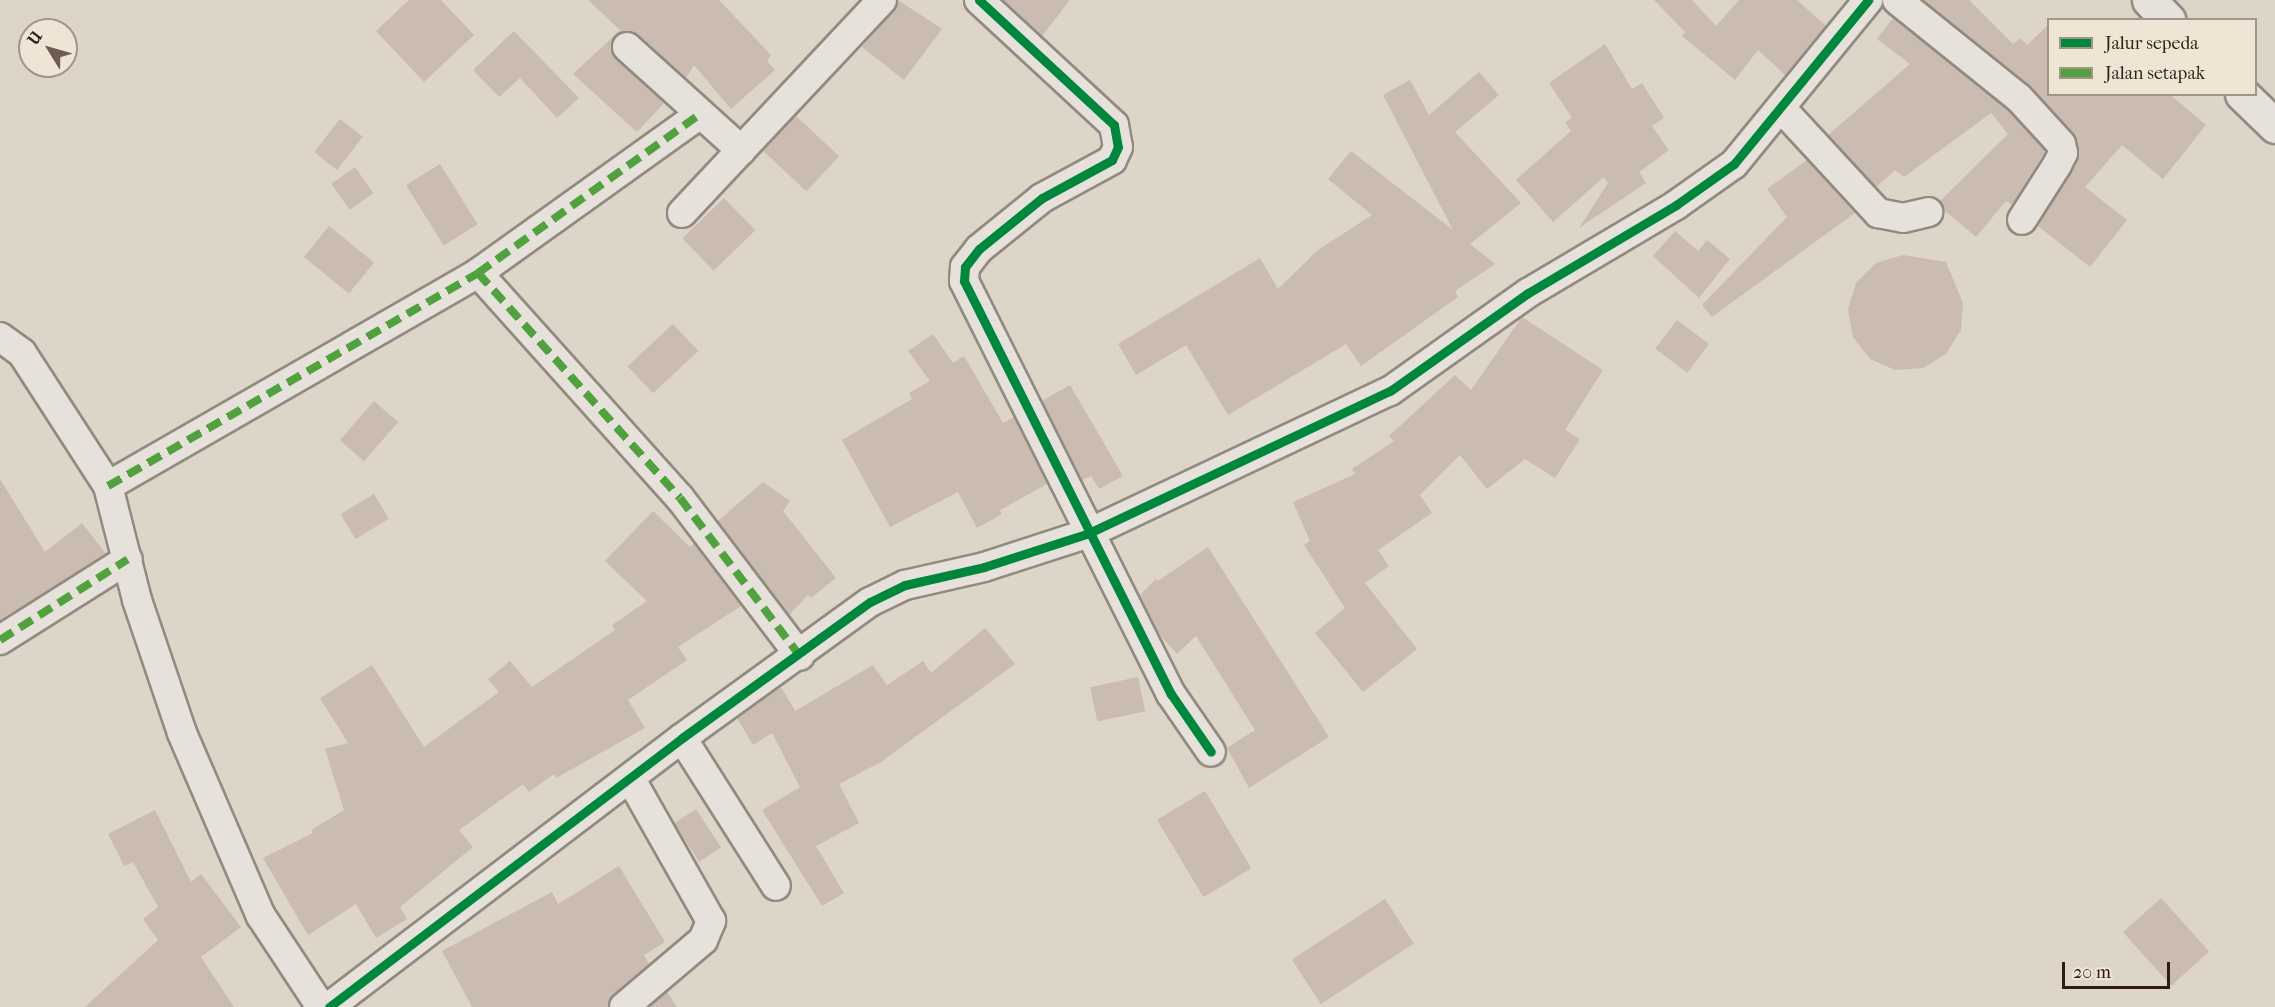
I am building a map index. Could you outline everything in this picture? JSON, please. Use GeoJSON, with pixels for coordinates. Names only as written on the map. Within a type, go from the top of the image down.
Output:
{"type":"FeatureCollection","features":[{"type":"Feature","properties":{"kind":"street"},"geometry":{"type":"LineString","coordinates":[[682,213],[882,0]]}},
{"type":"Feature","properties":{"kind":"street"},"geometry":{"type":"LineString","coordinates":[[979,0],[1114,125],[1118,147],[1112,160],[1042,198],[978,249],[965,267],[964,281],[1171,694],[1210,752]]}},
{"type":"Feature","properties":{"kind":"street"},"geometry":{"type":"LineString","coordinates":[[329,1007],[682,738],[800,656],[870,602],[905,585],[984,567],[1089,533],[1390,391],[1527,293],[1676,205],[1734,164],[1782,109],[1868,0]]}},
{"type":"Feature","properties":{"kind":"street"},"geometry":{"type":"LineString","coordinates":[[1897,0],[2019,98],[2061,144],[2063,153],[2057,165],[2022,220]]}},
{"type":"Feature","properties":{"kind":"street"},"geometry":{"type":"LineString","coordinates":[[2149,0],[2166,18]]}},
{"type":"Feature","properties":{"kind":"street"},"geometry":{"type":"LineString","coordinates":[[627,47],[699,115],[741,150]]}},
{"type":"Feature","properties":{"kind":"street"},"geometry":{"type":"LineString","coordinates":[[2244,96],[2275,126]]}},
{"type":"Feature","properties":{"kind":"street"},"geometry":{"type":"LineString","coordinates":[[1782,109],[1878,213],[1903,218],[1928,212]]}},
{"type":"Feature","properties":{"kind":"street"},"geometry":{"type":"LineString","coordinates":[[108,486],[478,273],[699,115]]}},
{"type":"Feature","properties":{"kind":"street"},"geometry":{"type":"LineString","coordinates":[[478,273],[680,498],[800,656]]}},
{"type":"Feature","properties":{"kind":"street"},"geometry":{"type":"LineString","coordinates":[[0,337],[22,353],[108,486],[128,559],[136,600],[182,734],[261,916],[321,1007]]}},
{"type":"Feature","properties":{"kind":"street"},"geometry":{"type":"LineString","coordinates":[[0,640],[128,559]]}},
{"type":"Feature","properties":{"kind":"street"},"geometry":{"type":"LineString","coordinates":[[682,738],[776,886]]}},
{"type":"Feature","properties":{"kind":"street"},"geometry":{"type":"LineString","coordinates":[[624,1007],[703,940],[711,921],[630,778]]}},
{"type":"Feature","properties":{"kind":"building"},"geometry":{"type":"Polygon","coordinates":[[[409,0],[441,0],[474,35],[424,82],[376,31],[409,0]]]}},
{"type":"Feature","properties":{"kind":"building"},"geometry":{"type":"Polygon","coordinates":[[[588,0],[719,0],[771,55],[767,61],[775,70],[731,109],[694,65],[686,78],[638,35],[621,32],[611,43],[612,53],[664,103],[637,132],[573,74],[620,30],[588,0]]]}},
{"type":"Feature","properties":{"kind":"building"},"geometry":{"type":"Polygon","coordinates":[[[898,0],[942,29],[904,80],[862,47],[894,11],[898,0]]]}},
{"type":"Feature","properties":{"kind":"building"},"geometry":{"type":"Polygon","coordinates":[[[1003,0],[1070,0],[1042,36],[1003,0]]]}},
{"type":"Feature","properties":{"kind":"building"},"geometry":{"type":"Polygon","coordinates":[[[1654,0],[1692,0],[1716,26],[1739,0],[1797,0],[1826,26],[1785,75],[1758,50],[1735,80],[1682,36],[1685,32],[1654,0]]]}},
{"type":"Feature","properties":{"kind":"building"},"geometry":{"type":"Polygon","coordinates":[[[1923,0],[1969,0],[2013,44],[2021,38],[2027,45],[2047,26],[2047,96],[2171,96],[2206,125],[2163,179],[2122,145],[2085,187],[2127,220],[2090,267],[2038,226],[2078,160],[2079,149],[2074,133],[2029,85],[1923,0]]]}},
{"type":"Feature","properties":{"kind":"building"},"geometry":{"type":"Polygon","coordinates":[[[1893,18],[2008,110],[2045,151],[2012,205],[2006,201],[1976,237],[1944,210],[1940,201],[2008,134],[1991,113],[1904,177],[1895,170],[1876,187],[1828,135],[1910,64],[1877,39],[1893,18]]]}},
{"type":"Feature","properties":{"kind":"building"},"geometry":{"type":"Polygon","coordinates":[[[514,31],[579,98],[557,118],[520,78],[499,97],[473,70],[514,31]]]}},
{"type":"Feature","properties":{"kind":"building"},"geometry":{"type":"Polygon","coordinates":[[[1605,44],[1632,89],[1642,83],[1664,118],[1652,126],[1669,150],[1639,172],[1646,183],[1579,228],[1608,183],[1604,177],[1553,222],[1516,180],[1571,131],[1565,122],[1572,118],[1549,83],[1605,44]]]}},
{"type":"Feature","properties":{"kind":"building"},"geometry":{"type":"Polygon","coordinates":[[[1479,72],[1499,95],[1455,132],[1521,203],[1470,244],[1495,264],[1455,291],[1458,297],[1361,366],[1346,344],[1228,415],[1186,345],[1136,375],[1118,344],[1260,258],[1278,289],[1318,250],[1372,215],[1328,179],[1351,151],[1453,230],[1383,95],[1410,80],[1429,115],[1479,72]]]}},
{"type":"Feature","properties":{"kind":"building"},"geometry":{"type":"Polygon","coordinates":[[[796,116],[839,156],[806,191],[763,151],[796,116]]]}},
{"type":"Feature","properties":{"kind":"building"},"geometry":{"type":"Polygon","coordinates":[[[340,119],[363,137],[337,170],[314,152],[340,119]]]}},
{"type":"Feature","properties":{"kind":"building"},"geometry":{"type":"Polygon","coordinates":[[[1807,160],[1855,213],[1712,317],[1702,305],[1787,217],[1767,189],[1807,160]]]}},
{"type":"Feature","properties":{"kind":"building"},"geometry":{"type":"Polygon","coordinates":[[[440,164],[478,224],[444,245],[406,185],[440,164]]]}},
{"type":"Feature","properties":{"kind":"building"},"geometry":{"type":"Polygon","coordinates":[[[355,167],[373,193],[350,210],[331,184],[355,167]]]}},
{"type":"Feature","properties":{"kind":"building"},"geometry":{"type":"Polygon","coordinates":[[[724,198],[755,230],[714,271],[682,238],[724,198]]]}},
{"type":"Feature","properties":{"kind":"building"},"geometry":{"type":"Polygon","coordinates":[[[329,226],[374,263],[349,294],[304,257],[329,226]]]}},
{"type":"Feature","properties":{"kind":"building"},"geometry":{"type":"Polygon","coordinates":[[[1675,231],[1698,251],[1707,240],[1730,259],[1699,298],[1653,256],[1675,231]]]}},
{"type":"Feature","properties":{"kind":"building"},"geometry":{"type":"Polygon","coordinates":[[[1903,255],[1946,262],[1963,303],[1961,330],[1946,354],[1923,368],[1895,370],[1870,359],[1853,337],[1848,309],[1856,283],[1876,263],[1903,255]]]}},
{"type":"Feature","properties":{"kind":"building"},"geometry":{"type":"Polygon","coordinates":[[[1522,317],[1603,370],[1565,430],[1580,439],[1555,478],[1525,459],[1487,489],[1460,455],[1420,495],[1432,513],[1378,550],[1389,566],[1365,583],[1417,649],[1363,692],[1315,633],[1345,608],[1304,545],[1310,541],[1293,502],[1355,474],[1352,469],[1394,441],[1389,436],[1455,375],[1471,390],[1522,317]]]}},
{"type":"Feature","properties":{"kind":"building"},"geometry":{"type":"Polygon","coordinates":[[[1677,320],[1709,344],[1687,373],[1655,349],[1677,320]]]}},
{"type":"Feature","properties":{"kind":"building"},"geometry":{"type":"Polygon","coordinates":[[[673,324],[698,351],[653,393],[628,366],[673,324]]]}},
{"type":"Feature","properties":{"kind":"building"},"geometry":{"type":"Polygon","coordinates":[[[933,334],[953,363],[964,356],[1003,423],[1014,417],[1047,484],[1000,510],[1002,514],[977,528],[958,492],[890,527],[842,440],[912,399],[909,393],[930,381],[908,351],[933,334]]]}},
{"type":"Feature","properties":{"kind":"building"},"geometry":{"type":"Polygon","coordinates":[[[1070,385],[1123,476],[1099,489],[1091,476],[1082,480],[1042,401],[1070,385]]]}},
{"type":"Feature","properties":{"kind":"building"},"geometry":{"type":"Polygon","coordinates":[[[374,401],[398,422],[364,461],[340,440],[374,401]]]}},
{"type":"Feature","properties":{"kind":"building"},"geometry":{"type":"Polygon","coordinates":[[[0,479],[45,552],[82,523],[106,554],[0,620],[0,479]]]}},
{"type":"Feature","properties":{"kind":"building"},"geometry":{"type":"Polygon","coordinates":[[[763,482],[790,501],[783,511],[836,578],[811,598],[808,595],[789,615],[718,521],[763,482]]]}},
{"type":"Feature","properties":{"kind":"building"},"geometry":{"type":"Polygon","coordinates":[[[374,494],[389,519],[356,539],[341,514],[374,494]]]}},
{"type":"Feature","properties":{"kind":"building"},"geometry":{"type":"Polygon","coordinates":[[[653,511],[690,547],[694,544],[741,606],[678,647],[687,660],[628,700],[645,728],[556,778],[554,774],[529,792],[523,784],[459,830],[473,847],[400,907],[407,919],[376,938],[356,904],[308,935],[263,858],[313,833],[311,830],[344,810],[325,749],[348,743],[320,698],[372,665],[424,747],[499,692],[488,679],[510,661],[532,687],[615,630],[612,625],[647,601],[605,561],[653,511]]]}},
{"type":"Feature","properties":{"kind":"building"},"geometry":{"type":"Polygon","coordinates":[[[1208,547],[1329,737],[1249,788],[1227,748],[1255,730],[1196,636],[1177,654],[1160,635],[1140,595],[1156,579],[1158,581],[1208,547]]]}},
{"type":"Feature","properties":{"kind":"building"},"geometry":{"type":"Polygon","coordinates":[[[985,628],[1015,664],[881,762],[839,784],[859,823],[816,846],[844,893],[822,906],[762,810],[800,787],[772,733],[753,745],[737,718],[781,687],[795,711],[873,665],[887,685],[923,661],[931,673],[985,628]]]}},
{"type":"Feature","properties":{"kind":"building"},"geometry":{"type":"Polygon","coordinates":[[[1138,677],[1145,711],[1097,721],[1090,687],[1138,677]]]}},
{"type":"Feature","properties":{"kind":"building"},"geometry":{"type":"Polygon","coordinates":[[[1205,791],[1251,868],[1203,897],[1157,820],[1205,791]]]}},
{"type":"Feature","properties":{"kind":"building"},"geometry":{"type":"Polygon","coordinates":[[[696,809],[721,848],[699,862],[674,823],[696,809]]]}},
{"type":"Feature","properties":{"kind":"building"},"geometry":{"type":"Polygon","coordinates":[[[155,810],[191,882],[201,874],[241,927],[201,957],[234,1007],[85,1007],[158,940],[143,919],[158,907],[133,862],[124,866],[108,834],[155,810]]]}},
{"type":"Feature","properties":{"kind":"building"},"geometry":{"type":"Polygon","coordinates":[[[619,866],[665,942],[644,955],[649,964],[613,994],[608,1007],[472,1007],[442,951],[552,892],[558,904],[619,866]]]}},
{"type":"Feature","properties":{"kind":"building"},"geometry":{"type":"Polygon","coordinates":[[[2161,898],[2209,952],[2171,986],[2123,932],[2161,898]]]}},
{"type":"Feature","properties":{"kind":"building"},"geometry":{"type":"Polygon","coordinates":[[[1385,899],[1414,943],[1321,1004],[1292,959],[1385,899]]]}},
{"type":"Feature","properties":{"kind":"building"},"geometry":{"type":"Polygon","coordinates":[[[667,992],[677,1007],[650,1007],[667,992]]]}},
{"type":"Feature","properties":{"kind":"marked path"},"geometry":{"type":"LineString","coordinates":[[478,273],[699,115]]}},
{"type":"Feature","properties":{"kind":"marked path"},"geometry":{"type":"LineString","coordinates":[[108,486],[478,273],[680,498],[800,656]]}},
{"type":"Feature","properties":{"kind":"marked path"},"geometry":{"type":"LineString","coordinates":[[0,640],[128,559]]}},
{"type":"Feature","properties":{"kind":"cycle path"},"geometry":{"type":"LineString","coordinates":[[979,0],[1114,125],[1118,147],[1112,160],[1042,198],[979,249],[965,267],[964,281],[1171,694],[1211,752]]}},
{"type":"Feature","properties":{"kind":"cycle path"},"geometry":{"type":"LineString","coordinates":[[329,1007],[682,738],[870,602],[905,585],[984,567],[1089,533],[1390,391],[1528,293],[1676,205],[1734,164],[1868,0]]}}]}
